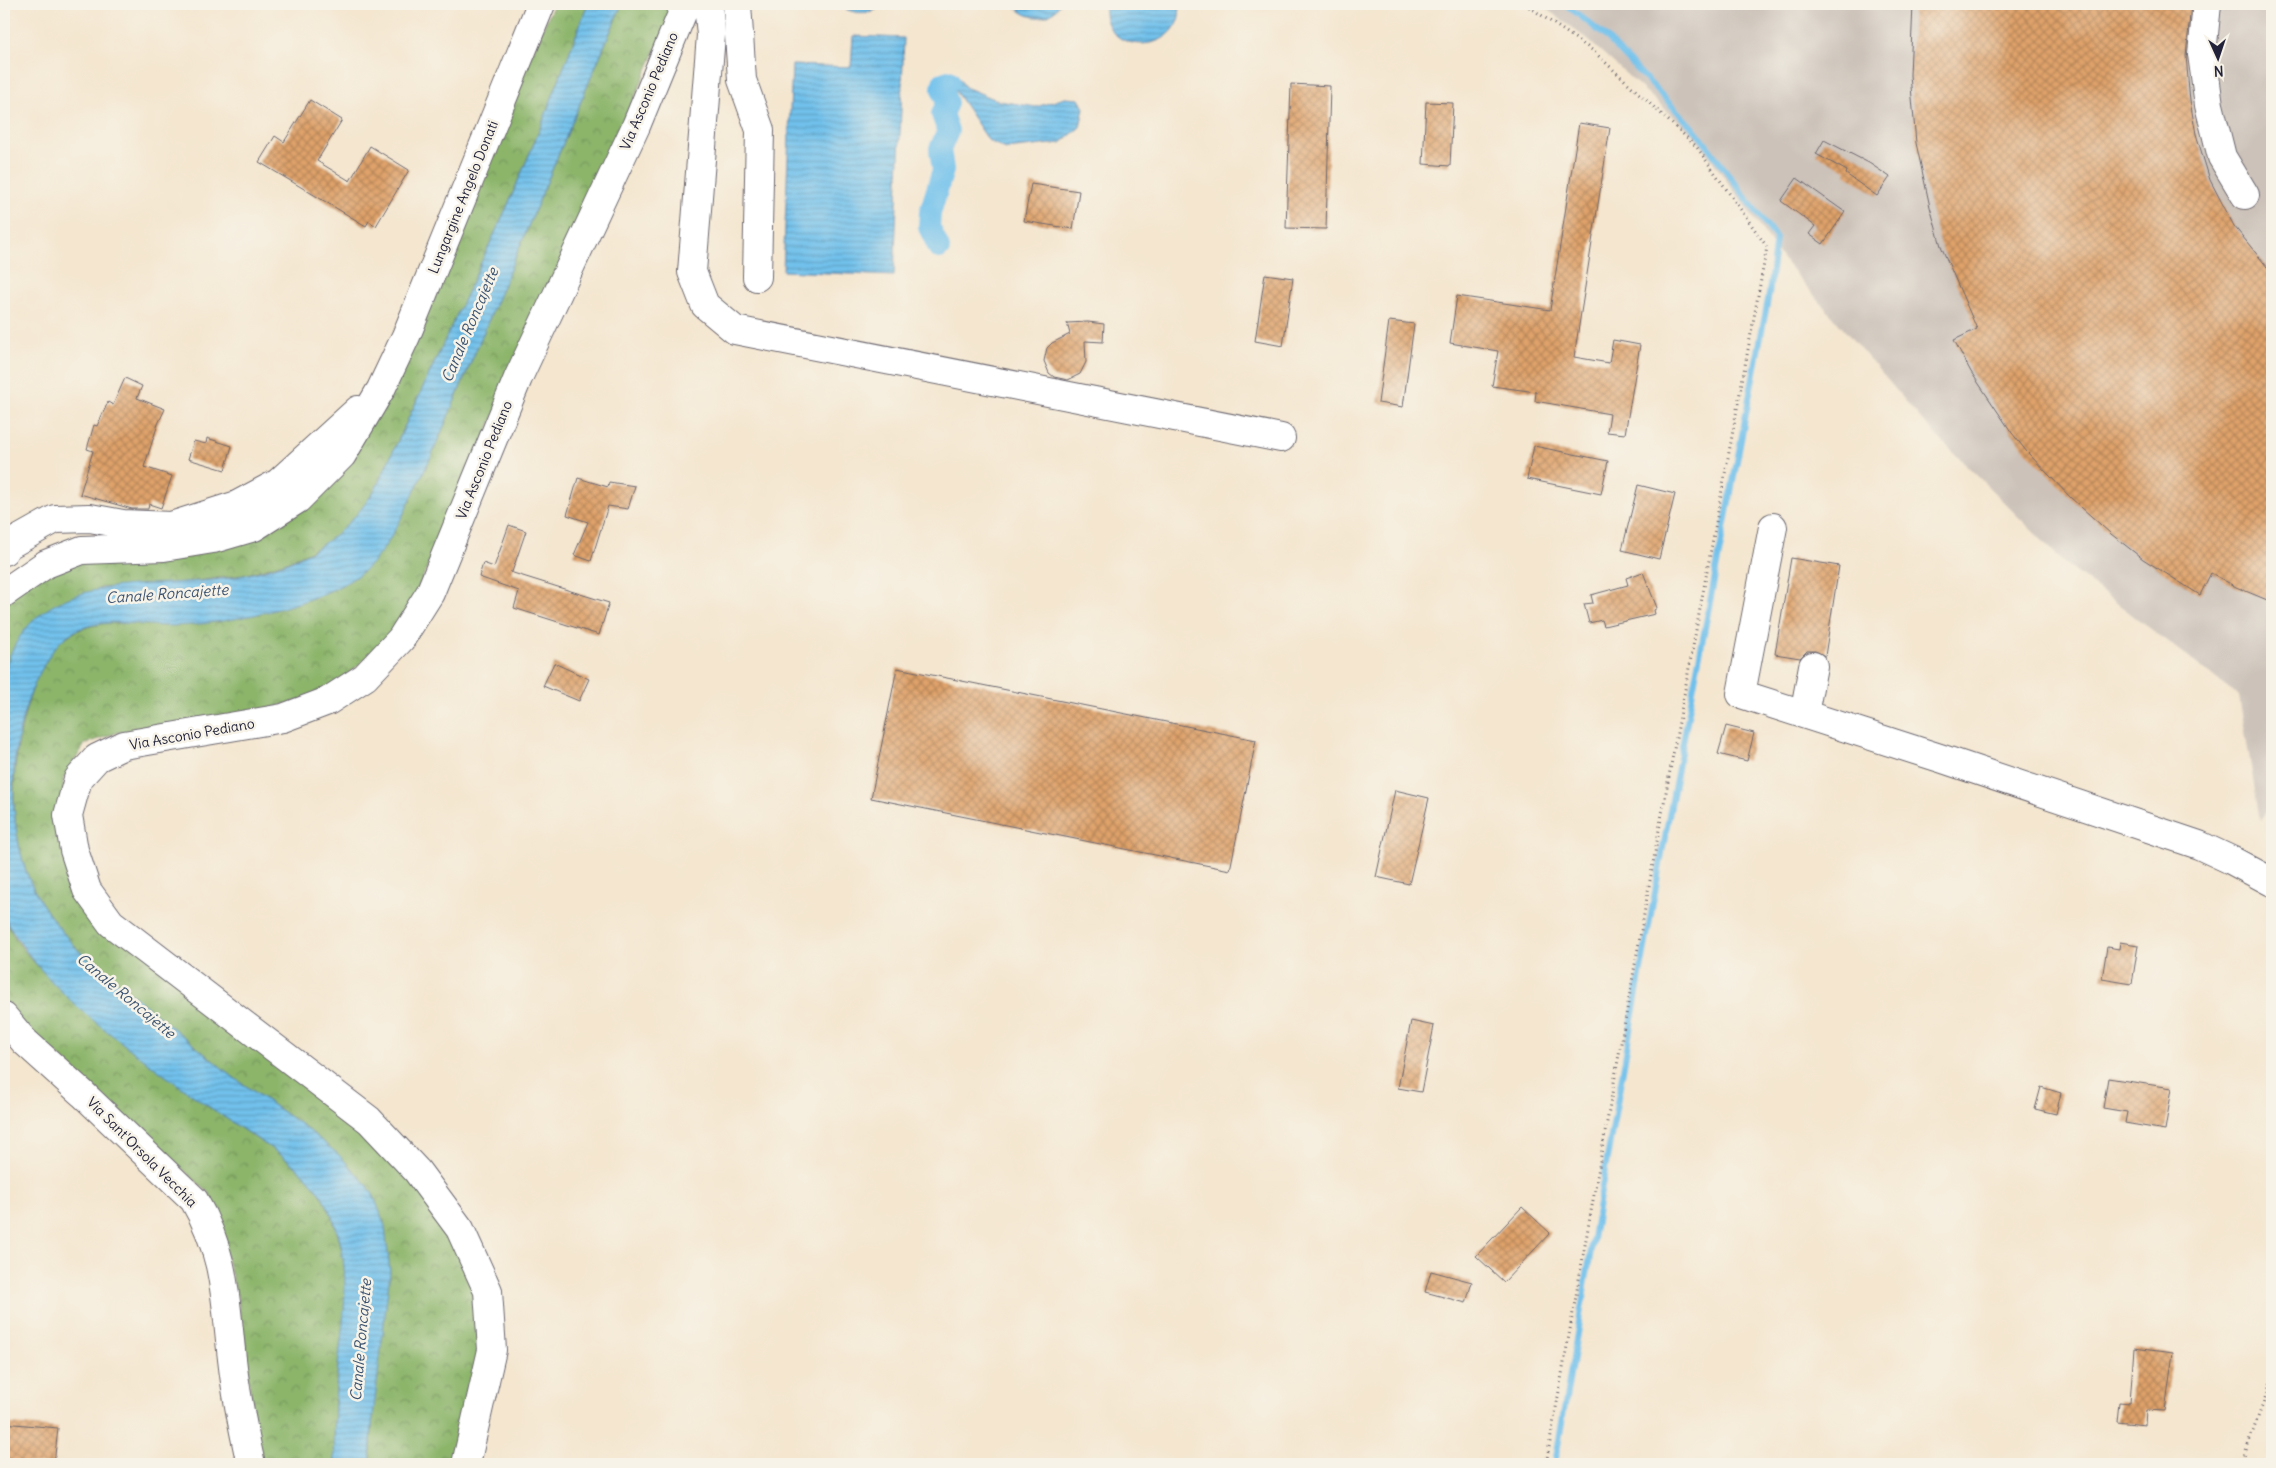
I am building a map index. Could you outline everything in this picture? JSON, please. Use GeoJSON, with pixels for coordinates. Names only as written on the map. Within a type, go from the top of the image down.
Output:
{"type":"FeatureCollection","features":[{"type":"Feature","properties":{"kind":"street","name":"Lungargine Angelo Donati"},"geometry":{"type":"LineString","coordinates":[[381,389],[406,336],[541,4]]}},
{"type":"Feature","properties":{"kind":"street","name":"Via Asconio Pediano"},"geometry":{"type":"LineString","coordinates":[[466,1464],[492,1350],[488,1291],[460,1229],[418,1172],[369,1120],[111,923],[87,890],[74,850],[68,815],[78,779],[96,758],[124,745],[283,718],[328,701],[365,677],[401,639],[430,594],[518,378],[636,126],[686,4]]}},
{"type":"Feature","properties":{"kind":"street"},"geometry":{"type":"LineString","coordinates":[[708,4],[711,35],[692,272],[705,305],[735,330],[1281,438]]}},
{"type":"Feature","properties":{"kind":"street"},"geometry":{"type":"LineString","coordinates":[[737,4],[742,80],[760,130],[757,277]]}},
{"type":"Feature","properties":{"kind":"street"},"geometry":{"type":"LineString","coordinates":[[2208,4],[2202,54],[2209,105],[2222,157],[2245,194]]}},
{"type":"Feature","properties":{"kind":"street"},"geometry":{"type":"LineString","coordinates":[[4,551],[7,546],[55,519],[90,518],[122,524],[171,526],[237,505],[278,483],[381,389]]}},
{"type":"Feature","properties":{"kind":"street"},"geometry":{"type":"LineString","coordinates":[[4,593],[46,564],[82,550],[164,548],[213,539],[254,527],[298,499],[342,455],[381,389]]}},
{"type":"Feature","properties":{"kind":"street"},"geometry":{"type":"LineString","coordinates":[[1773,527],[1741,694],[1943,759],[2199,846],[2272,882]]}},
{"type":"Feature","properties":{"kind":"street"},"geometry":{"type":"LineString","coordinates":[[1804,714],[1812,666]]}},
{"type":"Feature","properties":{"kind":"street","name":"Via Sant'Orsola Vecchia"},"geometry":{"type":"LineString","coordinates":[[4,1017],[24,1041],[83,1094],[194,1200],[205,1218],[222,1266],[240,1417],[251,1464]]}},
{"type":"Feature","properties":{"kind":"path"},"geometry":{"type":"LineString","coordinates":[[1525,4],[1592,50],[1696,146],[1767,246],[1659,830],[1546,1464]]}},
{"type":"Feature","properties":{"kind":"path"},"geometry":{"type":"LineString","coordinates":[[2241,1464],[2272,1379]]}},
{"type":"Feature","properties":{"kind":"shaded area"},"geometry":{"type":"Polygon","coordinates":[[[1540,4],[2272,4],[2272,802],[2260,820],[2239,696],[2068,566],[1929,428],[1782,258],[1694,135],[1587,39],[1540,4]]]}},
{"type":"Feature","properties":{"kind":"green space"},"geometry":{"type":"Polygon","coordinates":[[[554,4],[588,4],[540,129],[507,207],[376,488],[364,507],[335,537],[311,551],[284,563],[244,575],[173,584],[100,588],[5,666],[4,671],[4,588],[349,459],[554,4]]]}},
{"type":"Feature","properties":{"kind":"green space"},"geometry":{"type":"Polygon","coordinates":[[[622,4],[676,4],[399,631],[324,694],[187,730],[119,732],[85,744],[63,779],[64,820],[81,894],[365,1121],[459,1231],[484,1291],[488,1348],[459,1464],[370,1464],[372,1427],[339,1155],[306,1128],[233,1077],[78,950],[55,923],[36,893],[26,871],[20,850],[14,806],[14,784],[19,739],[30,696],[42,666],[56,646],[71,634],[88,627],[106,623],[210,622],[280,608],[313,598],[340,586],[400,521],[431,457],[622,4]]]}},
{"type":"Feature","properties":{"kind":"green space"},"geometry":{"type":"Polygon","coordinates":[[[4,914],[13,934],[39,968],[97,1022],[142,1058],[280,1154],[310,1180],[322,1196],[340,1242],[345,1276],[344,1310],[335,1399],[335,1464],[260,1464],[238,1299],[209,1193],[6,1008],[4,1003],[4,914]]]}},
{"type":"Feature","properties":{"kind":"water","name":"Canale Roncajette"},"geometry":{"type":"Polygon","coordinates":[[[588,4],[622,4],[431,457],[391,537],[374,561],[357,576],[334,589],[307,600],[247,617],[190,625],[167,626],[105,623],[81,628],[65,637],[51,653],[43,667],[23,715],[18,741],[14,767],[13,794],[19,846],[26,871],[36,893],[55,923],[78,950],[233,1077],[306,1128],[339,1155],[367,1185],[374,1196],[385,1226],[390,1272],[372,1426],[370,1464],[335,1464],[335,1399],[344,1311],[345,1279],[341,1246],[326,1202],[310,1180],[291,1163],[176,1084],[69,999],[28,954],[6,920],[4,914],[4,671],[21,636],[44,612],[72,597],[105,588],[211,580],[266,570],[304,555],[320,546],[336,535],[364,506],[376,488],[507,207],[540,129],[588,4]]]}},
{"type":"Feature","properties":{"kind":"water"},"geometry":{"type":"Polygon","coordinates":[[[836,4],[885,4],[873,11],[860,13],[836,4]]]}},
{"type":"Feature","properties":{"kind":"water"},"geometry":{"type":"Polygon","coordinates":[[[1013,4],[1060,4],[1049,14],[1037,17],[1024,13],[1013,4]]]}},
{"type":"Feature","properties":{"kind":"water"},"geometry":{"type":"Polygon","coordinates":[[[1105,4],[1179,4],[1178,21],[1170,33],[1158,41],[1143,44],[1128,42],[1116,35],[1107,22],[1105,4]]]}},
{"type":"Feature","properties":{"kind":"water"},"geometry":{"type":"Polygon","coordinates":[[[853,36],[904,38],[894,276],[783,271],[792,65],[851,67],[853,36]]]}},
{"type":"Feature","properties":{"kind":"water"},"geometry":{"type":"Polygon","coordinates":[[[951,72],[956,74],[965,87],[999,101],[1036,107],[1065,98],[1079,99],[1084,108],[1080,127],[1061,143],[1006,149],[989,141],[946,77],[951,72]]]}},
{"type":"Feature","properties":{"kind":"building"},"geometry":{"type":"Polygon","coordinates":[[[1913,4],[2191,4],[2186,56],[2190,101],[2196,134],[2210,180],[2234,226],[2272,273],[2272,602],[2236,587],[2211,573],[2200,595],[2143,559],[2111,534],[2071,498],[2027,452],[1971,372],[1954,340],[1977,329],[1941,246],[1916,143],[1910,75],[1913,4]]]}},
{"type":"Feature","properties":{"kind":"building"},"geometry":{"type":"Polygon","coordinates":[[[1291,84],[1330,86],[1326,229],[1286,228],[1291,84]]]}},
{"type":"Feature","properties":{"kind":"building"},"geometry":{"type":"Polygon","coordinates":[[[310,100],[342,120],[317,161],[350,181],[370,146],[409,170],[376,226],[369,221],[366,226],[259,162],[275,136],[284,142],[310,100]]]}},
{"type":"Feature","properties":{"kind":"building"},"geometry":{"type":"Polygon","coordinates":[[[1426,102],[1453,103],[1450,166],[1423,164],[1426,102]]]}},
{"type":"Feature","properties":{"kind":"building"},"geometry":{"type":"Polygon","coordinates":[[[1579,123],[1610,128],[1574,357],[1609,363],[1613,340],[1640,345],[1625,434],[1607,432],[1610,414],[1535,401],[1536,392],[1492,386],[1498,351],[1450,343],[1457,296],[1550,310],[1579,123]]]}},
{"type":"Feature","properties":{"kind":"building"},"geometry":{"type":"Polygon","coordinates":[[[1824,140],[1869,163],[1890,177],[1877,196],[1846,174],[1847,171],[1816,154],[1824,140]]]}},
{"type":"Feature","properties":{"kind":"building"},"geometry":{"type":"Polygon","coordinates":[[[1797,178],[1845,212],[1823,244],[1809,234],[1815,226],[1781,201],[1797,178]]]}},
{"type":"Feature","properties":{"kind":"building"},"geometry":{"type":"Polygon","coordinates":[[[1031,184],[1079,191],[1073,229],[1024,221],[1031,184]]]}},
{"type":"Feature","properties":{"kind":"building"},"geometry":{"type":"Polygon","coordinates":[[[1265,274],[1293,278],[1283,346],[1255,341],[1265,274]]]}},
{"type":"Feature","properties":{"kind":"building"},"geometry":{"type":"Polygon","coordinates":[[[1389,321],[1414,324],[1403,407],[1378,403],[1389,321]]]}},
{"type":"Feature","properties":{"kind":"building"},"geometry":{"type":"Polygon","coordinates":[[[1088,322],[1104,324],[1103,342],[1085,341],[1086,362],[1080,374],[1068,380],[1054,377],[1049,373],[1044,361],[1047,348],[1052,343],[1070,334],[1067,323],[1088,322]]]}},
{"type":"Feature","properties":{"kind":"building"},"geometry":{"type":"Polygon","coordinates":[[[125,378],[142,386],[137,398],[165,409],[144,467],[172,476],[161,508],[149,504],[148,509],[132,509],[80,494],[93,451],[87,449],[94,425],[97,426],[108,402],[113,405],[125,378]]]}},
{"type":"Feature","properties":{"kind":"building"},"geometry":{"type":"Polygon","coordinates":[[[207,438],[232,446],[225,470],[188,459],[194,441],[206,444],[207,438]]]}},
{"type":"Feature","properties":{"kind":"building"},"geometry":{"type":"Polygon","coordinates":[[[1534,446],[1608,461],[1601,494],[1527,479],[1534,446]]]}},
{"type":"Feature","properties":{"kind":"building"},"geometry":{"type":"Polygon","coordinates":[[[578,478],[608,487],[609,482],[635,486],[628,509],[608,506],[591,561],[574,555],[588,522],[567,515],[578,478]]]}},
{"type":"Feature","properties":{"kind":"building"},"geometry":{"type":"Polygon","coordinates":[[[1638,485],[1675,494],[1659,559],[1622,550],[1638,485]]]}},
{"type":"Feature","properties":{"kind":"building"},"geometry":{"type":"Polygon","coordinates":[[[509,525],[526,531],[512,572],[510,572],[609,603],[599,635],[514,608],[519,591],[479,577],[483,563],[494,567],[509,525]]]}},
{"type":"Feature","properties":{"kind":"building"},"geometry":{"type":"Polygon","coordinates":[[[1791,558],[1839,566],[1825,656],[1815,651],[1807,651],[1800,658],[1775,654],[1791,558]]]}},
{"type":"Feature","properties":{"kind":"building"},"geometry":{"type":"Polygon","coordinates":[[[1643,572],[1657,608],[1654,610],[1655,614],[1604,626],[1602,620],[1589,623],[1584,604],[1593,603],[1591,595],[1628,585],[1626,578],[1643,572]]]}},
{"type":"Feature","properties":{"kind":"building"},"geometry":{"type":"Polygon","coordinates":[[[554,663],[589,679],[579,701],[543,686],[554,663]]]}},
{"type":"Feature","properties":{"kind":"building"},"geometry":{"type":"Polygon","coordinates":[[[897,668],[1256,740],[1230,870],[871,798],[897,668]]]}},
{"type":"Feature","properties":{"kind":"building"},"geometry":{"type":"Polygon","coordinates":[[[1726,726],[1754,733],[1747,761],[1718,754],[1726,726]]]}},
{"type":"Feature","properties":{"kind":"building"},"geometry":{"type":"Polygon","coordinates":[[[1395,790],[1429,798],[1409,884],[1376,877],[1395,790]]]}},
{"type":"Feature","properties":{"kind":"building"},"geometry":{"type":"Polygon","coordinates":[[[2120,942],[2138,945],[2132,984],[2102,979],[2107,947],[2119,949],[2120,942]]]}},
{"type":"Feature","properties":{"kind":"building"},"geometry":{"type":"Polygon","coordinates":[[[1411,1021],[1434,1026],[1421,1092],[1398,1088],[1411,1021]]]}},
{"type":"Feature","properties":{"kind":"building"},"geometry":{"type":"Polygon","coordinates":[[[2108,1078],[2172,1088],[2165,1130],[2125,1123],[2127,1112],[2103,1108],[2108,1078]]]}},
{"type":"Feature","properties":{"kind":"building"},"geometry":{"type":"Polygon","coordinates":[[[2041,1087],[2061,1093],[2056,1114],[2035,1109],[2041,1087]]]}},
{"type":"Feature","properties":{"kind":"building"},"geometry":{"type":"Polygon","coordinates":[[[1522,1207],[1550,1233],[1504,1282],[1476,1256],[1522,1207]]]}},
{"type":"Feature","properties":{"kind":"building"},"geometry":{"type":"Polygon","coordinates":[[[1431,1271],[1472,1282],[1466,1303],[1425,1292],[1431,1271]]]}},
{"type":"Feature","properties":{"kind":"building"},"geometry":{"type":"Polygon","coordinates":[[[2134,1348],[2173,1353],[2165,1411],[2146,1410],[2145,1425],[2117,1422],[2119,1402],[2130,1403],[2134,1348]]]}},
{"type":"Feature","properties":{"kind":"building"},"geometry":{"type":"Polygon","coordinates":[[[4,1423],[58,1428],[54,1464],[34,1464],[4,1460],[4,1423]]]}},
{"type":"Feature","properties":{"kind":"waterway"},"geometry":{"type":"LineString","coordinates":[[1555,1464],[1599,1203],[1666,831],[1769,294],[1776,238],[1697,132],[1604,35],[1565,4]]}},
{"type":"Feature","properties":{"kind":"waterway"},"geometry":{"type":"LineString","coordinates":[[939,248],[929,227],[930,213],[943,170],[940,149],[948,131],[942,114],[947,103],[942,89],[943,83],[949,81]]}}]}
